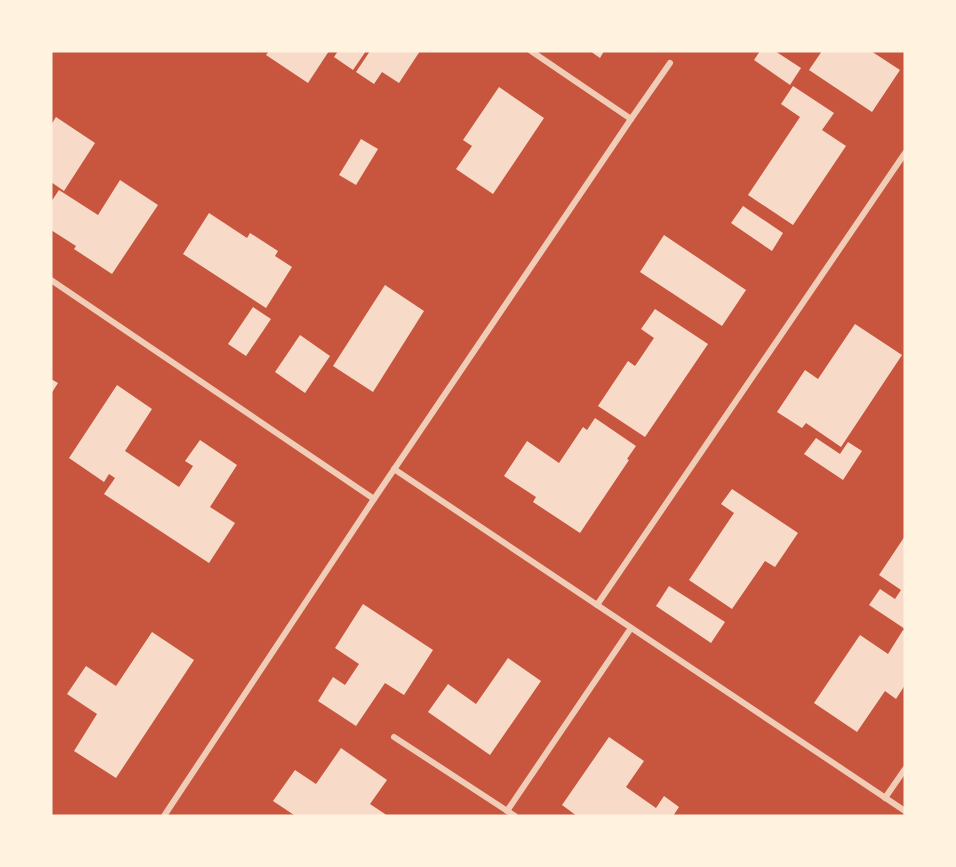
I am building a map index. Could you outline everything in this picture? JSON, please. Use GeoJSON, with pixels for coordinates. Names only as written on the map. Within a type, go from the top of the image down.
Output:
{"type":"FeatureCollection","features":[{"type":"Feature","properties":{"kind":"street"},"geometry":{"type":"LineString","coordinates":[[531,51],[631,119]]}},
{"type":"Feature","properties":{"kind":"street"},"geometry":{"type":"LineString","coordinates":[[164,816],[394,469],[670,63]]}},
{"type":"Feature","properties":{"kind":"street"},"geometry":{"type":"LineString","coordinates":[[597,605],[905,153]]}},
{"type":"Feature","properties":{"kind":"street"},"geometry":{"type":"LineString","coordinates":[[51,280],[374,499]]}},
{"type":"Feature","properties":{"kind":"street"},"geometry":{"type":"LineString","coordinates":[[394,469],[905,811]]}},
{"type":"Feature","properties":{"kind":"street"},"geometry":{"type":"LineString","coordinates":[[507,811],[631,628]]}},
{"type":"Feature","properties":{"kind":"street"},"geometry":{"type":"LineString","coordinates":[[394,737],[515,816]]}},
{"type":"Feature","properties":{"kind":"street"},"geometry":{"type":"LineString","coordinates":[[885,798],[905,769]]}},
{"type":"Feature","properties":{"kind":"building"},"geometry":{"type":"Polygon","coordinates":[[[269,51],[329,51],[308,83],[266,55],[269,51]]]}},
{"type":"Feature","properties":{"kind":"building"},"geometry":{"type":"Polygon","coordinates":[[[338,51],[366,51],[353,70],[334,57],[338,51]]]}},
{"type":"Feature","properties":{"kind":"building"},"geometry":{"type":"Polygon","coordinates":[[[370,51],[420,51],[399,83],[382,72],[374,84],[356,72],[370,51]]]}},
{"type":"Feature","properties":{"kind":"building"},"geometry":{"type":"Polygon","coordinates":[[[590,51],[604,51],[600,58],[590,51]]]}},
{"type":"Feature","properties":{"kind":"building"},"geometry":{"type":"Polygon","coordinates":[[[760,51],[775,51],[801,68],[790,85],[754,60],[760,51]]]}},
{"type":"Feature","properties":{"kind":"building"},"geometry":{"type":"Polygon","coordinates":[[[822,51],[871,51],[900,70],[872,112],[809,70],[822,51]]]}},
{"type":"Feature","properties":{"kind":"building"},"geometry":{"type":"Polygon","coordinates":[[[793,86],[834,113],[822,130],[846,146],[793,225],[748,195],[800,117],[781,104],[793,86]]]}},
{"type":"Feature","properties":{"kind":"building"},"geometry":{"type":"Polygon","coordinates":[[[499,87],[544,118],[493,194],[456,169],[472,146],[463,140],[499,87]]]}},
{"type":"Feature","properties":{"kind":"building"},"geometry":{"type":"Polygon","coordinates":[[[56,117],[95,143],[64,191],[51,182],[51,125],[56,117]]]}},
{"type":"Feature","properties":{"kind":"building"},"geometry":{"type":"Polygon","coordinates":[[[361,139],[378,149],[356,185],[339,175],[361,139]]]}},
{"type":"Feature","properties":{"kind":"building"},"geometry":{"type":"Polygon","coordinates":[[[120,180],[158,205],[112,274],[74,249],[76,246],[51,230],[51,202],[59,190],[98,215],[120,180]]]}},
{"type":"Feature","properties":{"kind":"building"},"geometry":{"type":"Polygon","coordinates":[[[743,206],[783,233],[772,251],[731,223],[743,206]]]}},
{"type":"Feature","properties":{"kind":"building"},"geometry":{"type":"Polygon","coordinates":[[[209,213],[247,238],[250,233],[278,251],[275,256],[292,267],[266,308],[183,254],[209,213]]]}},
{"type":"Feature","properties":{"kind":"building"},"geometry":{"type":"Polygon","coordinates":[[[664,235],[746,290],[722,326],[640,272],[664,235]]]}},
{"type":"Feature","properties":{"kind":"building"},"geometry":{"type":"Polygon","coordinates":[[[385,285],[424,311],[373,392],[333,366],[385,285]]]}},
{"type":"Feature","properties":{"kind":"building"},"geometry":{"type":"Polygon","coordinates":[[[253,307],[271,319],[246,356],[228,344],[253,307]]]}},
{"type":"Feature","properties":{"kind":"building"},"geometry":{"type":"Polygon","coordinates":[[[655,309],[708,344],[645,437],[598,406],[628,361],[635,366],[654,338],[641,329],[655,309]]]}},
{"type":"Feature","properties":{"kind":"building"},"geometry":{"type":"Polygon","coordinates":[[[855,324],[902,355],[841,447],[806,423],[802,428],[777,412],[805,370],[818,379],[855,324]]]}},
{"type":"Feature","properties":{"kind":"building"},"geometry":{"type":"Polygon","coordinates":[[[300,335],[330,356],[305,393],[275,372],[300,335]]]}},
{"type":"Feature","properties":{"kind":"building"},"geometry":{"type":"Polygon","coordinates":[[[51,379],[58,383],[51,394],[51,379]]]}},
{"type":"Feature","properties":{"kind":"building"},"geometry":{"type":"Polygon","coordinates":[[[117,385],[152,409],[125,451],[179,487],[193,466],[185,461],[200,440],[237,465],[210,507],[235,523],[209,563],[104,494],[115,478],[109,474],[104,482],[69,458],[117,385]]]}},
{"type":"Feature","properties":{"kind":"building"},"geometry":{"type":"Polygon","coordinates":[[[595,418],[636,446],[580,533],[533,502],[536,497],[504,476],[527,441],[559,463],[583,427],[587,430],[595,418]]]}},
{"type":"Feature","properties":{"kind":"building"},"geometry":{"type":"Polygon","coordinates":[[[816,438],[840,454],[848,442],[862,451],[843,480],[804,454],[816,438]]]}},
{"type":"Feature","properties":{"kind":"building"},"geometry":{"type":"Polygon","coordinates":[[[732,489],[798,533],[775,567],[765,561],[732,609],[689,580],[734,513],[721,504],[732,489]]]}},
{"type":"Feature","properties":{"kind":"building"},"geometry":{"type":"Polygon","coordinates":[[[905,536],[905,629],[869,605],[880,589],[895,599],[901,590],[879,575],[905,536]]]}},
{"type":"Feature","properties":{"kind":"building"},"geometry":{"type":"Polygon","coordinates":[[[669,586],[725,622],[711,643],[656,606],[669,586]]]}},
{"type":"Feature","properties":{"kind":"building"},"geometry":{"type":"Polygon","coordinates":[[[363,604],[433,650],[404,695],[385,683],[356,726],[318,701],[333,677],[345,685],[359,664],[335,648],[363,604]]]}},
{"type":"Feature","properties":{"kind":"building"},"geometry":{"type":"Polygon","coordinates":[[[903,630],[905,632],[905,685],[896,699],[885,691],[857,732],[814,703],[860,635],[888,654],[903,630]]]}},
{"type":"Feature","properties":{"kind":"building"},"geometry":{"type":"Polygon","coordinates":[[[152,632],[194,660],[116,778],[74,751],[97,714],[67,694],[86,666],[116,686],[152,632]]]}},
{"type":"Feature","properties":{"kind":"building"},"geometry":{"type":"Polygon","coordinates":[[[508,658],[541,681],[490,755],[428,712],[448,684],[476,704],[508,658]]]}},
{"type":"Feature","properties":{"kind":"building"},"geometry":{"type":"Polygon","coordinates":[[[609,737],[644,761],[626,787],[656,808],[664,796],[679,807],[673,816],[577,816],[562,805],[609,737]]]}},
{"type":"Feature","properties":{"kind":"building"},"geometry":{"type":"Polygon","coordinates":[[[341,748],[387,780],[370,804],[388,816],[293,816],[273,801],[295,770],[316,784],[341,748]]]}}]}
